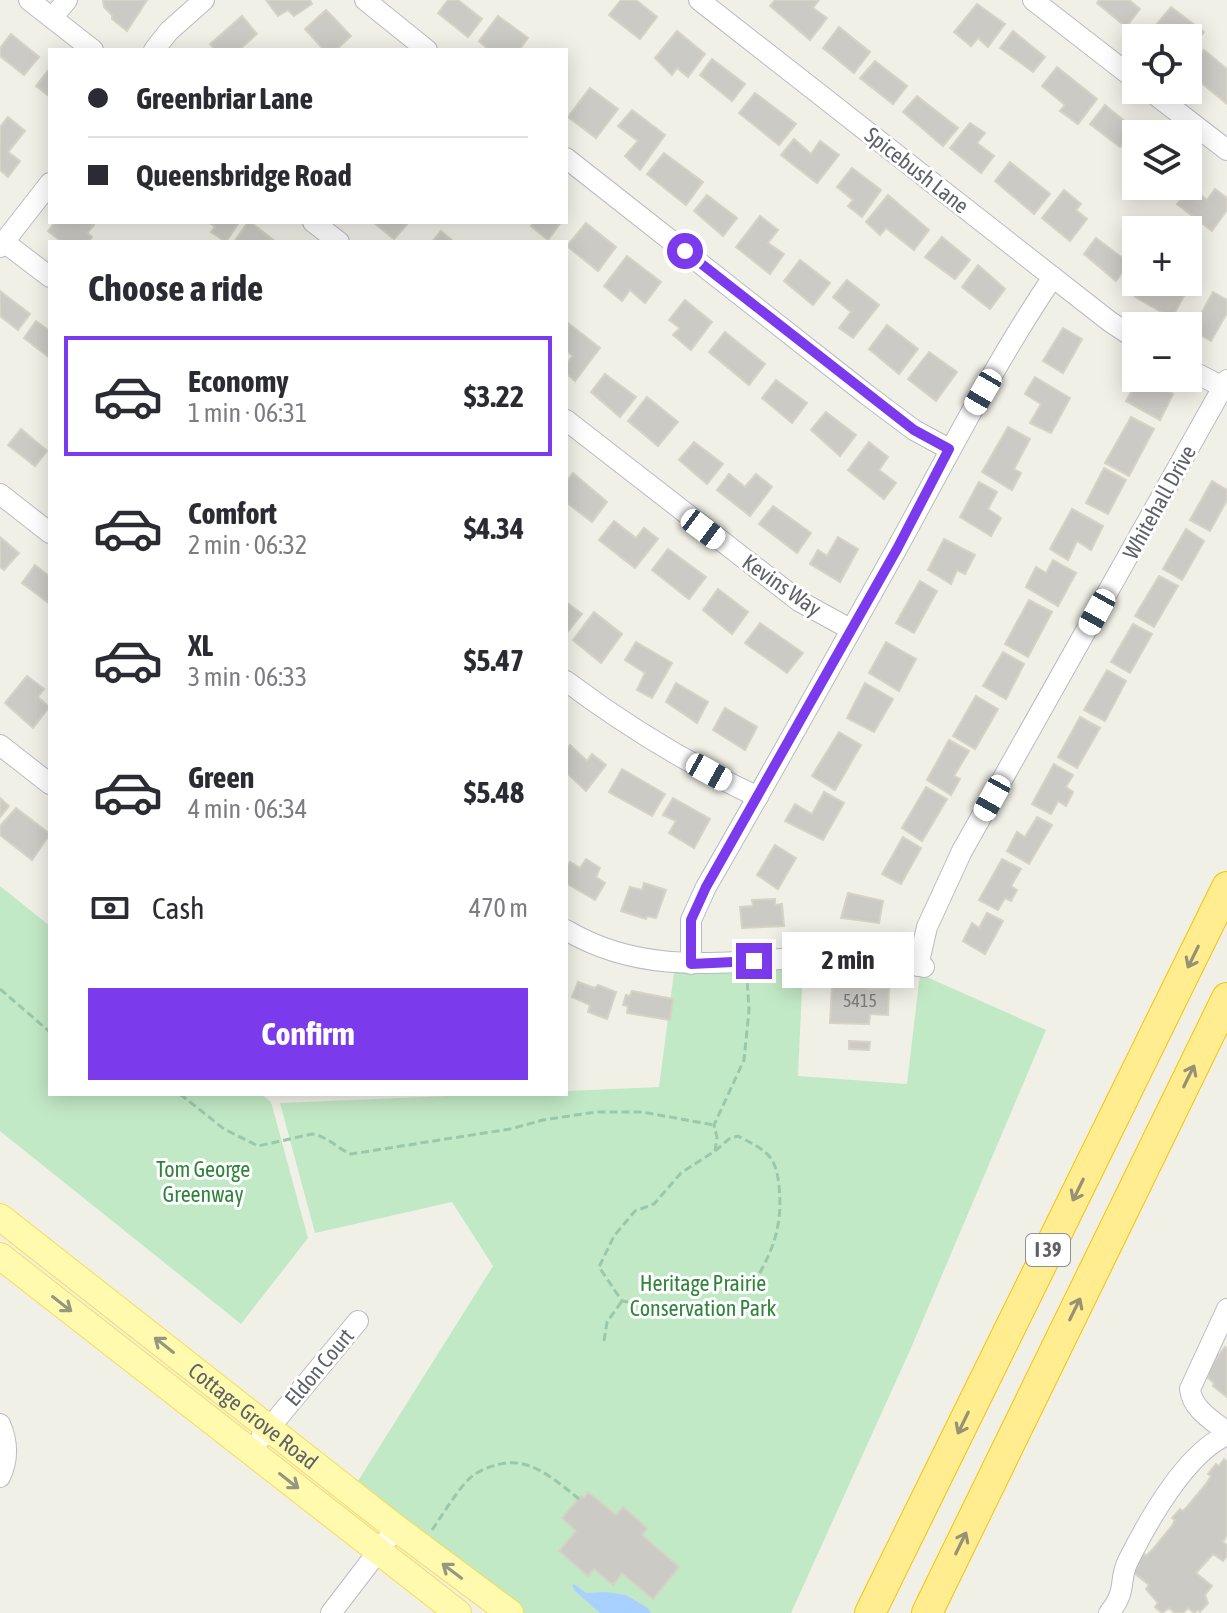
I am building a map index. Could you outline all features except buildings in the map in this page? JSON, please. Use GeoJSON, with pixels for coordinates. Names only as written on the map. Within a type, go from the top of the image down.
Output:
{"type":"FeatureCollection","features":[{"type":"Feature","properties":{"kind":"highway","name":"I 39"},"geometry":{"type":"LineString","coordinates":[[870,1613],[1227,887]]}},
{"type":"Feature","properties":{"kind":"highway","name":"I 39"},"geometry":{"type":"LineString","coordinates":[[927,1613],[1227,998]]}},
{"type":"Feature","properties":{"kind":"main road","name":"Cottage Grove Road"},"geometry":{"type":"LineString","coordinates":[[0,1217],[396,1528],[510,1613]]}},
{"type":"Feature","properties":{"kind":"main road","name":"Cottage Grove Road"},"geometry":{"type":"LineString","coordinates":[[0,1256],[458,1613]]}},
{"type":"Feature","properties":{"kind":"street"},"geometry":{"type":"LineString","coordinates":[[29,0],[90,48]]}},
{"type":"Feature","properties":{"kind":"street"},"geometry":{"type":"LineString","coordinates":[[52,18],[67,0]]}},
{"type":"Feature","properties":{"kind":"street"},"geometry":{"type":"LineString","coordinates":[[156,48],[169,31],[204,0]]}},
{"type":"Feature","properties":{"kind":"street"},"geometry":{"type":"LineString","coordinates":[[365,0],[425,48]]}},
{"type":"Feature","properties":{"kind":"street","name":"Spicebush Lane"},"geometry":{"type":"LineString","coordinates":[[699,0],[1122,329]]}},
{"type":"Feature","properties":{"kind":"street"},"geometry":{"type":"LineString","coordinates":[[1033,0],[1122,69]]}},
{"type":"Feature","properties":{"kind":"street"},"geometry":{"type":"LineString","coordinates":[[1167,104],[1227,150]]}},
{"type":"Feature","properties":{"kind":"street"},"geometry":{"type":"LineString","coordinates":[[568,160],[866,394],[914,430],[949,449]]}},
{"type":"Feature","properties":{"kind":"street"},"geometry":{"type":"LineString","coordinates":[[48,186],[2,244],[48,276]]}},
{"type":"Feature","properties":{"kind":"street"},"geometry":{"type":"LineString","coordinates":[[316,224],[336,240]]}},
{"type":"Feature","properties":{"kind":"street"},"geometry":{"type":"LineString","coordinates":[[568,931],[615,951],[654,961],[691,964],[691,920],[706,887],[897,549],[949,449],[1029,312],[1053,277]]}},
{"type":"Feature","properties":{"kind":"street"},"geometry":{"type":"LineString","coordinates":[[1202,375],[1225,384]]}},
{"type":"Feature","properties":{"kind":"street","name":"Whitehall Drive"},"geometry":{"type":"LineString","coordinates":[[691,964],[849,957],[921,966],[927,927],[962,851],[1225,384]]}},
{"type":"Feature","properties":{"kind":"street","name":"Kevins Way"},"geometry":{"type":"LineString","coordinates":[[568,422],[799,601],[850,629]]}},
{"type":"Feature","properties":{"kind":"street"},"geometry":{"type":"LineString","coordinates":[[0,494],[48,531]]}},
{"type":"Feature","properties":{"kind":"street"},"geometry":{"type":"LineString","coordinates":[[568,682],[614,717],[758,797]]}},
{"type":"Feature","properties":{"kind":"street"},"geometry":{"type":"LineString","coordinates":[[0,745],[48,782]]}},
{"type":"Feature","properties":{"kind":"street"},"geometry":{"type":"LineString","coordinates":[[1117,1610],[1126,1564],[1164,1498],[1204,1449],[1227,1434],[1201,1411],[1191,1398],[1190,1389],[1227,1309]]}},
{"type":"Feature","properties":{"kind":"street","name":"Eldon Court"},"geometry":{"type":"LineString","coordinates":[[251,1451],[358,1321]]}},
{"type":"Feature","properties":{"kind":"street"},"geometry":{"type":"LineString","coordinates":[[0,1424],[5,1436],[6,1455],[0,1477]]}},
{"type":"Feature","properties":{"kind":"street"},"geometry":{"type":"LineString","coordinates":[[331,1613],[396,1528]]}},
{"type":"Feature","properties":{"kind":"path"},"geometry":{"type":"LineString","coordinates":[[715,1151],[717,1137],[714,1125],[744,1060],[749,1010],[746,974]]}},
{"type":"Feature","properties":{"kind":"path"},"geometry":{"type":"LineString","coordinates":[[0,989],[48,1030]]}},
{"type":"Feature","properties":{"kind":"path"},"geometry":{"type":"LineString","coordinates":[[183,1096],[224,1129],[258,1146],[312,1134],[320,1135],[351,1154],[596,1112],[642,1112],[714,1125]]}},
{"type":"Feature","properties":{"kind":"path"},"geometry":{"type":"LineString","coordinates":[[738,1136],[759,1147],[772,1159],[778,1175],[781,1205],[777,1237],[745,1299],[724,1307],[660,1308],[622,1301],[599,1267],[614,1236],[635,1211],[654,1204],[681,1173],[715,1151],[729,1139],[738,1136]]}},
{"type":"Feature","properties":{"kind":"path"},"geometry":{"type":"LineString","coordinates":[[604,1341],[607,1322],[622,1301]]}},
{"type":"Feature","properties":{"kind":"path"},"geometry":{"type":"LineString","coordinates":[[432,1530],[469,1478],[487,1467],[507,1461],[541,1470],[579,1499]]}},
{"type":"Feature","properties":{"kind":"green space","name":"Tom George Greenway"},"geometry":{"type":"Polygon","coordinates":[[[0,886],[48,924],[48,1096],[264,1096],[271,1102],[308,1238],[241,1324],[0,1131],[0,886]]]}},
{"type":"Feature","properties":{"kind":"green space","name":"Heritage Prairie Conservation Park"},"geometry":{"type":"Polygon","coordinates":[[[803,968],[798,1076],[907,1084],[920,974],[1046,1030],[911,1348],[791,1613],[523,1613],[358,1481],[493,1266],[452,1202],[315,1233],[280,1103],[448,1096],[568,1096],[568,1091],[659,1087],[674,973],[803,968]]]}},
{"type":"Feature","properties":{"kind":"water"},"geometry":{"type":"Polygon","coordinates":[[[574,1584],[586,1593],[626,1595],[651,1613],[600,1613],[575,1591],[574,1584]]]}},
{"type":"Feature","properties":{"kind":"route"},"geometry":{"type":"LineString","coordinates":[[685,251],[866,394],[914,430],[949,449],[897,549],[706,887],[691,920],[691,964],[754,961]]}}]}
